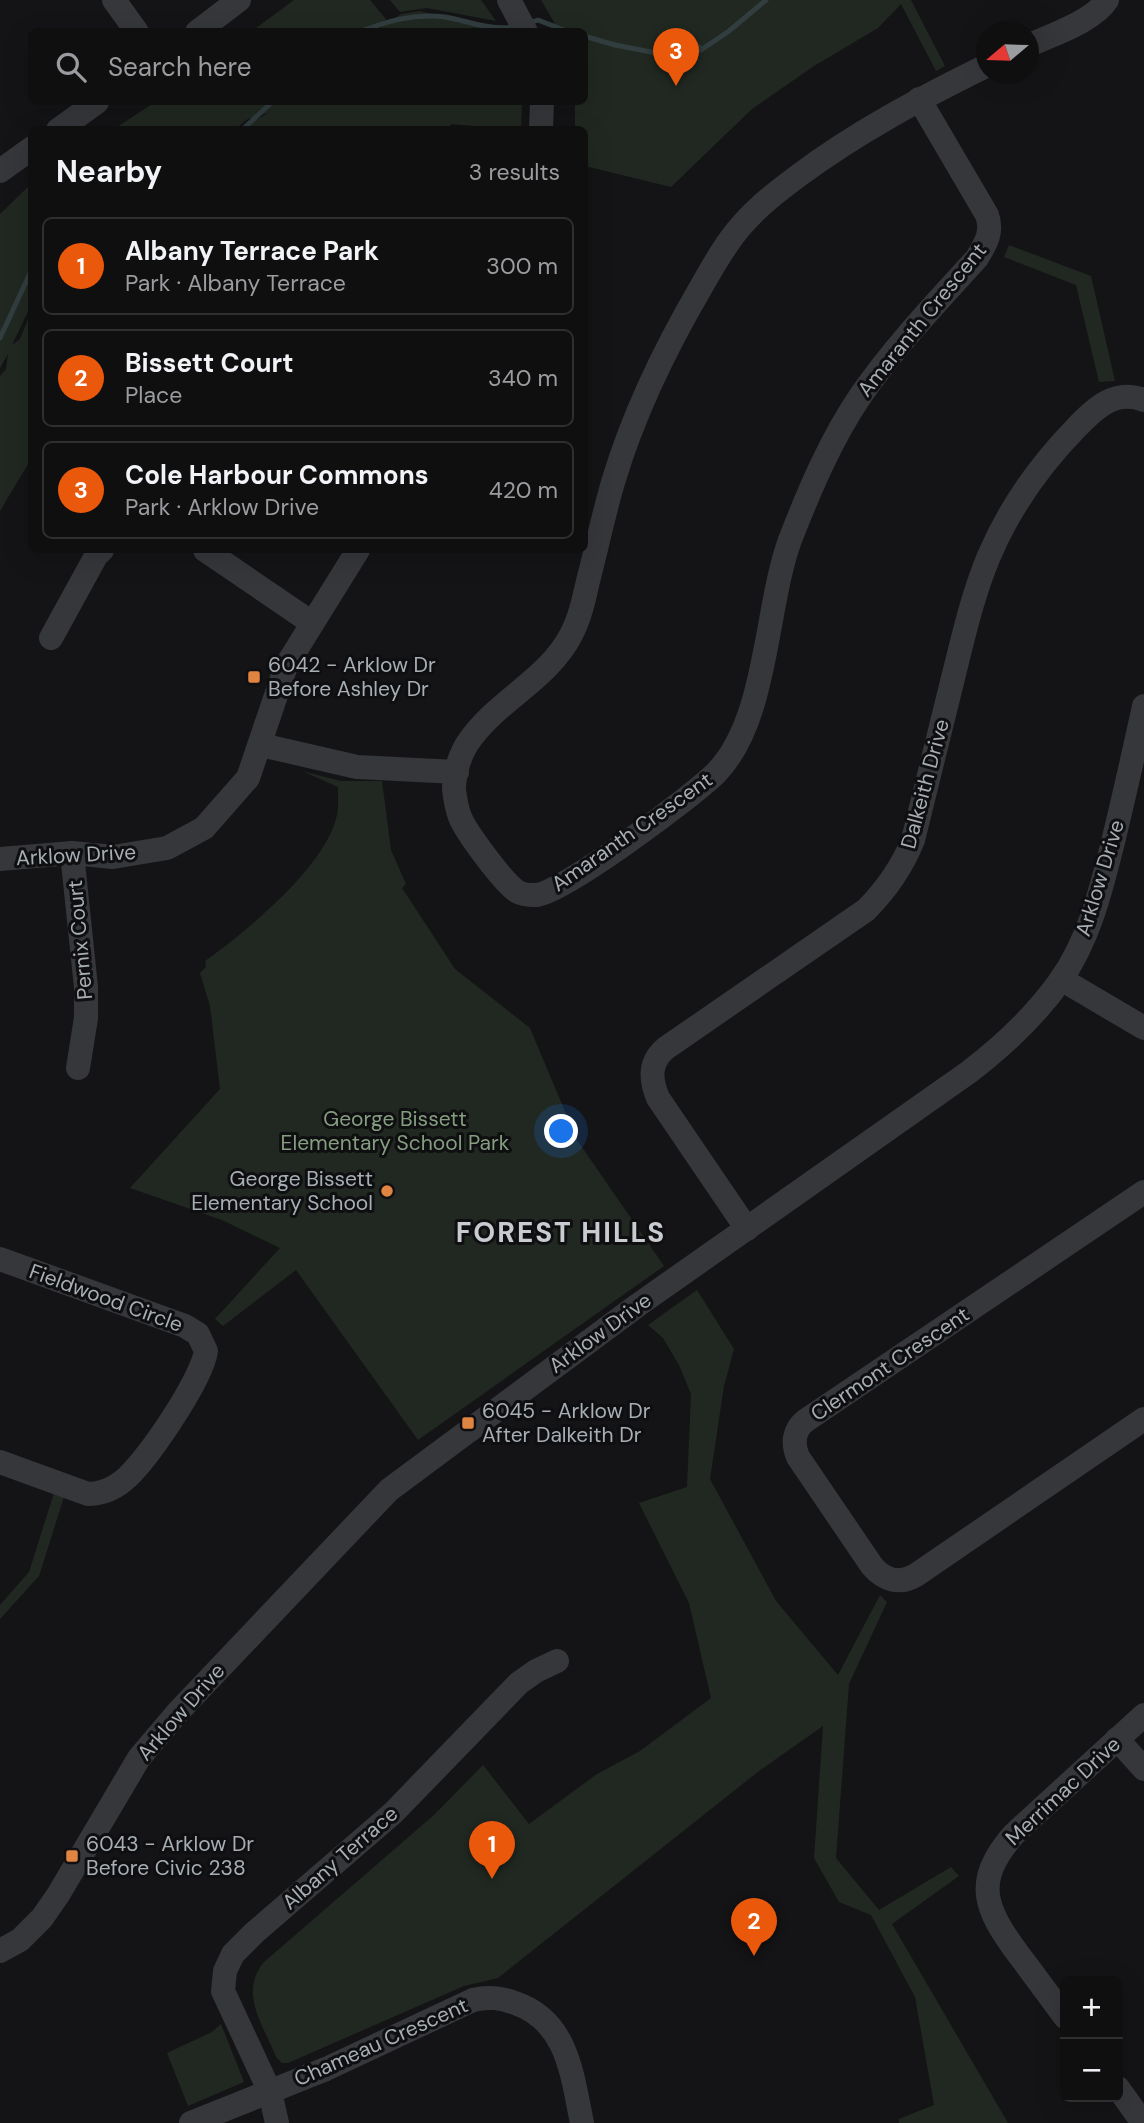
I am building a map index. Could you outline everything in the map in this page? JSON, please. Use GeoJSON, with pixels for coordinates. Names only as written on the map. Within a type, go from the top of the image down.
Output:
{"type":"FeatureCollection","features":[{"type":"Feature","properties":{"kind":"street"},"geometry":{"type":"LineString","coordinates":[[114,0],[134,28]]}},
{"type":"Feature","properties":{"kind":"street"},"geometry":{"type":"LineString","coordinates":[[202,28],[239,0]]}},
{"type":"Feature","properties":{"kind":"street"},"geometry":{"type":"LineString","coordinates":[[1039,41],[1092,16],[1108,0]]}},
{"type":"Feature","properties":{"kind":"street","name":"Amaranth Crescent"},"geometry":{"type":"LineString","coordinates":[[919,99],[987,215],[990,229],[988,238],[977,258],[878,372],[858,399],[829,451],[789,544],[777,587],[771,631],[741,735],[724,764],[696,791],[566,883],[552,891],[535,895],[514,890],[468,831],[459,815],[455,797],[457,772],[467,744],[480,727],[504,703],[546,669],[569,638],[585,596],[614,479],[641,407],[677,329],[738,228],[760,206],[842,144],[919,99],[976,71]]}},
{"type":"Feature","properties":{"kind":"street"},"geometry":{"type":"LineString","coordinates":[[64,126],[93,105]]}},
{"type":"Feature","properties":{"kind":"street"},"geometry":{"type":"LineString","coordinates":[[541,126],[542,105]]}},
{"type":"Feature","properties":{"kind":"street"},"geometry":{"type":"LineString","coordinates":[[0,171],[28,151]]}},
{"type":"Feature","properties":{"kind":"street","name":"Dalkeith Drive"},"geometry":{"type":"LineString","coordinates":[[747,1229],[657,1098],[651,1074],[656,1058],[666,1048],[866,910],[889,884],[913,840],[968,618],[989,556],[1008,518],[1043,466],[1089,415],[1110,399],[1120,396],[1134,396],[1144,400]]}},
{"type":"Feature","properties":{"kind":"street"},"geometry":{"type":"LineString","coordinates":[[51,638],[99,553]]}},
{"type":"Feature","properties":{"kind":"street"},"geometry":{"type":"LineString","coordinates":[[209,553],[312,623]]}},
{"type":"Feature","properties":{"kind":"street","name":"Arklow Drive"},"geometry":{"type":"LineString","coordinates":[[0,859],[72,853],[113,857],[167,848],[204,828],[248,778],[286,666],[356,553]]}},
{"type":"Feature","properties":{"kind":"street","name":"Arklow Drive"},"geometry":{"type":"LineString","coordinates":[[0,1951],[20,1940],[42,1918],[139,1758],[178,1712],[389,1490],[638,1305],[1000,1048],[1061,979],[1088,929],[1102,887],[1144,706]]}},
{"type":"Feature","properties":{"kind":"street"},"geometry":{"type":"LineString","coordinates":[[261,746],[357,767],[457,772]]}},
{"type":"Feature","properties":{"kind":"street","name":"Pernix Court"},"geometry":{"type":"LineString","coordinates":[[72,853],[86,987],[86,1018],[78,1068]]}},
{"type":"Feature","properties":{"kind":"street"},"geometry":{"type":"LineString","coordinates":[[1061,979],[1144,1028]]}},
{"type":"Feature","properties":{"kind":"street","name":"Clermont Crescent"},"geometry":{"type":"LineString","coordinates":[[1144,1192],[805,1421],[798,1429],[794,1445],[798,1457],[872,1566],[887,1578],[899,1581],[916,1575],[1144,1419]]}},
{"type":"Feature","properties":{"kind":"street","name":"Fieldwood Circle"},"geometry":{"type":"LineString","coordinates":[[0,1259],[185,1326],[198,1334],[206,1351],[200,1373],[170,1423],[130,1475],[115,1487],[88,1494],[0,1462]]}},
{"type":"Feature","properties":{"kind":"street","name":"Albany Terrace"},"geometry":{"type":"LineString","coordinates":[[277,2123],[270,2092],[223,1990],[225,1971],[233,1954],[393,1813],[519,1683],[557,1661]]}},
{"type":"Feature","properties":{"kind":"street","name":"Merrimac Drive"},"geometry":{"type":"LineString","coordinates":[[1060,2010],[997,1924],[988,1897],[990,1868],[1014,1834],[1144,1715]]}},
{"type":"Feature","properties":{"kind":"street"},"geometry":{"type":"LineString","coordinates":[[1117,1740],[1144,1769]]}},
{"type":"Feature","properties":{"kind":"street","name":"Chameau Crescent"},"geometry":{"type":"LineString","coordinates":[[191,2123],[270,2092],[473,2000],[498,1997],[531,2009],[558,2035],[567,2053],[582,2123]]}},
{"type":"Feature","properties":{"kind":"street"},"geometry":{"type":"LineString","coordinates":[[1123,2095],[1143,2123]]}},
{"type":"Feature","properties":{"kind":"green space"},"geometry":{"type":"Polygon","coordinates":[[[294,0],[370,0],[386,19],[376,28],[256,28],[294,0]]]}},
{"type":"Feature","properties":{"kind":"green space"},"geometry":{"type":"Polygon","coordinates":[[[390,0],[481,0],[496,21],[427,8],[400,12],[390,0]]]}},
{"type":"Feature","properties":{"kind":"green space"},"geometry":{"type":"Polygon","coordinates":[[[541,0],[911,0],[945,66],[936,71],[901,4],[878,28],[814,66],[752,109],[671,187],[588,167],[588,126],[575,126],[575,105],[588,105],[588,28],[557,28],[541,0]]]}},
{"type":"Feature","properties":{"kind":"green space"},"geometry":{"type":"Polygon","coordinates":[[[420,11],[467,24],[497,28],[380,28],[401,14],[420,11]]]}},
{"type":"Feature","properties":{"kind":"green space"},"geometry":{"type":"Polygon","coordinates":[[[150,105],[522,105],[521,126],[244,126],[268,113],[248,119],[239,126],[119,126],[150,105]]]}},
{"type":"Feature","properties":{"kind":"green space"},"geometry":{"type":"Polygon","coordinates":[[[28,187],[28,311],[12,345],[20,339],[28,319],[28,464],[0,511],[0,376],[6,369],[8,354],[0,368],[0,214],[28,187]]]}},
{"type":"Feature","properties":{"kind":"green space"},"geometry":{"type":"Polygon","coordinates":[[[1009,245],[1091,276],[1115,381],[1099,382],[1076,285],[1004,257],[1009,245]]]}},
{"type":"Feature","properties":{"kind":"green space","name":"George Bissett Elementary School Park"},"geometry":{"type":"Polygon","coordinates":[[[302,771],[341,781],[382,781],[391,850],[406,884],[402,888],[455,969],[530,1028],[577,1140],[664,1266],[418,1440],[296,1270],[223,1326],[215,1319],[280,1248],[222,1220],[130,1188],[220,1089],[210,1006],[200,973],[206,967],[205,961],[281,898],[316,858],[328,838],[337,815],[338,787],[302,771]]]}},
{"type":"Feature","properties":{"kind":"green space"},"geometry":{"type":"Polygon","coordinates":[[[697,1290],[734,1349],[724,1386],[710,1479],[776,1601],[838,1675],[880,1595],[887,1602],[849,1684],[836,1858],[879,1910],[951,1867],[959,1876],[892,1924],[1008,2123],[899,2123],[899,2119],[934,2105],[915,1997],[871,1915],[839,1902],[814,1858],[823,1726],[759,1771],[498,1978],[464,1986],[288,2063],[282,2063],[276,2057],[260,2021],[253,1998],[253,1986],[264,1962],[434,1815],[483,1765],[529,1824],[597,1774],[640,1751],[711,1698],[689,1603],[639,1503],[687,1487],[691,1394],[679,1365],[663,1338],[648,1325],[697,1290]]]}},
{"type":"Feature","properties":{"kind":"green space"},"geometry":{"type":"Polygon","coordinates":[[[54,1493],[64,1497],[39,1576],[0,1619],[0,1605],[29,1572],[54,1493]]]}},
{"type":"Feature","properties":{"kind":"green space"},"geometry":{"type":"Polygon","coordinates":[[[221,2024],[244,2082],[188,2106],[167,2053],[212,2032],[221,2024]]]}},
{"type":"Feature","properties":{"kind":"shaded area"},"geometry":{"type":"Polygon","coordinates":[[[696,42],[705,48],[678,70],[671,59],[671,51],[679,49],[690,55],[696,42]]]}},
{"type":"Feature","properties":{"kind":"waterway"},"geometry":{"type":"LineString","coordinates":[[701,50],[766,0]]}},
{"type":"Feature","properties":{"kind":"waterway"},"geometry":{"type":"LineString","coordinates":[[371,28],[391,21],[423,16],[445,17],[489,27],[507,28]]}},
{"type":"Feature","properties":{"kind":"waterway"},"geometry":{"type":"LineString","coordinates":[[529,23],[538,20],[559,28]]}},
{"type":"Feature","properties":{"kind":"waterway"},"geometry":{"type":"LineString","coordinates":[[507,28],[516,26]]}},
{"type":"Feature","properties":{"kind":"waterway"},"geometry":{"type":"LineString","coordinates":[[588,37],[677,57]]}},
{"type":"Feature","properties":{"kind":"waterway"},"geometry":{"type":"LineString","coordinates":[[246,126],[269,105]]}},
{"type":"Feature","properties":{"kind":"waterway"},"geometry":{"type":"LineString","coordinates":[[0,338],[28,278]]}},
{"type":"Feature","properties":{"kind":"place","name":"Cole Harbour Commons"},"geometry":{"type":"Point","coordinates":[676,86]}},
{"type":"Feature","properties":{"kind":"place","name":"6042 - Arklow Dr Before Ashley Dr"},"geometry":{"type":"Point","coordinates":[254,677]}},
{"type":"Feature","properties":{"kind":"place","name":"George Bissett Elementary School"},"geometry":{"type":"Point","coordinates":[387,1191]}},
{"type":"Feature","properties":{"kind":"place","name":"6045 - Arklow Dr After Dalkeith Dr"},"geometry":{"type":"Point","coordinates":[468,1423]}},
{"type":"Feature","properties":{"kind":"place","name":"6043 - Arklow Dr Before Civic 238"},"geometry":{"type":"Point","coordinates":[72,1856]}},
{"type":"Feature","properties":{"kind":"place","name":"Albany Terrace Park"},"geometry":{"type":"Point","coordinates":[492,1879]}},
{"type":"Feature","properties":{"kind":"place","name":"Bissett Court"},"geometry":{"type":"Point","coordinates":[754,1956]}},
{"type":"Feature","properties":{"kind":"district","name":"FOREST HILLS"},"geometry":{"type":"Point","coordinates":[561,1232]}}]}
